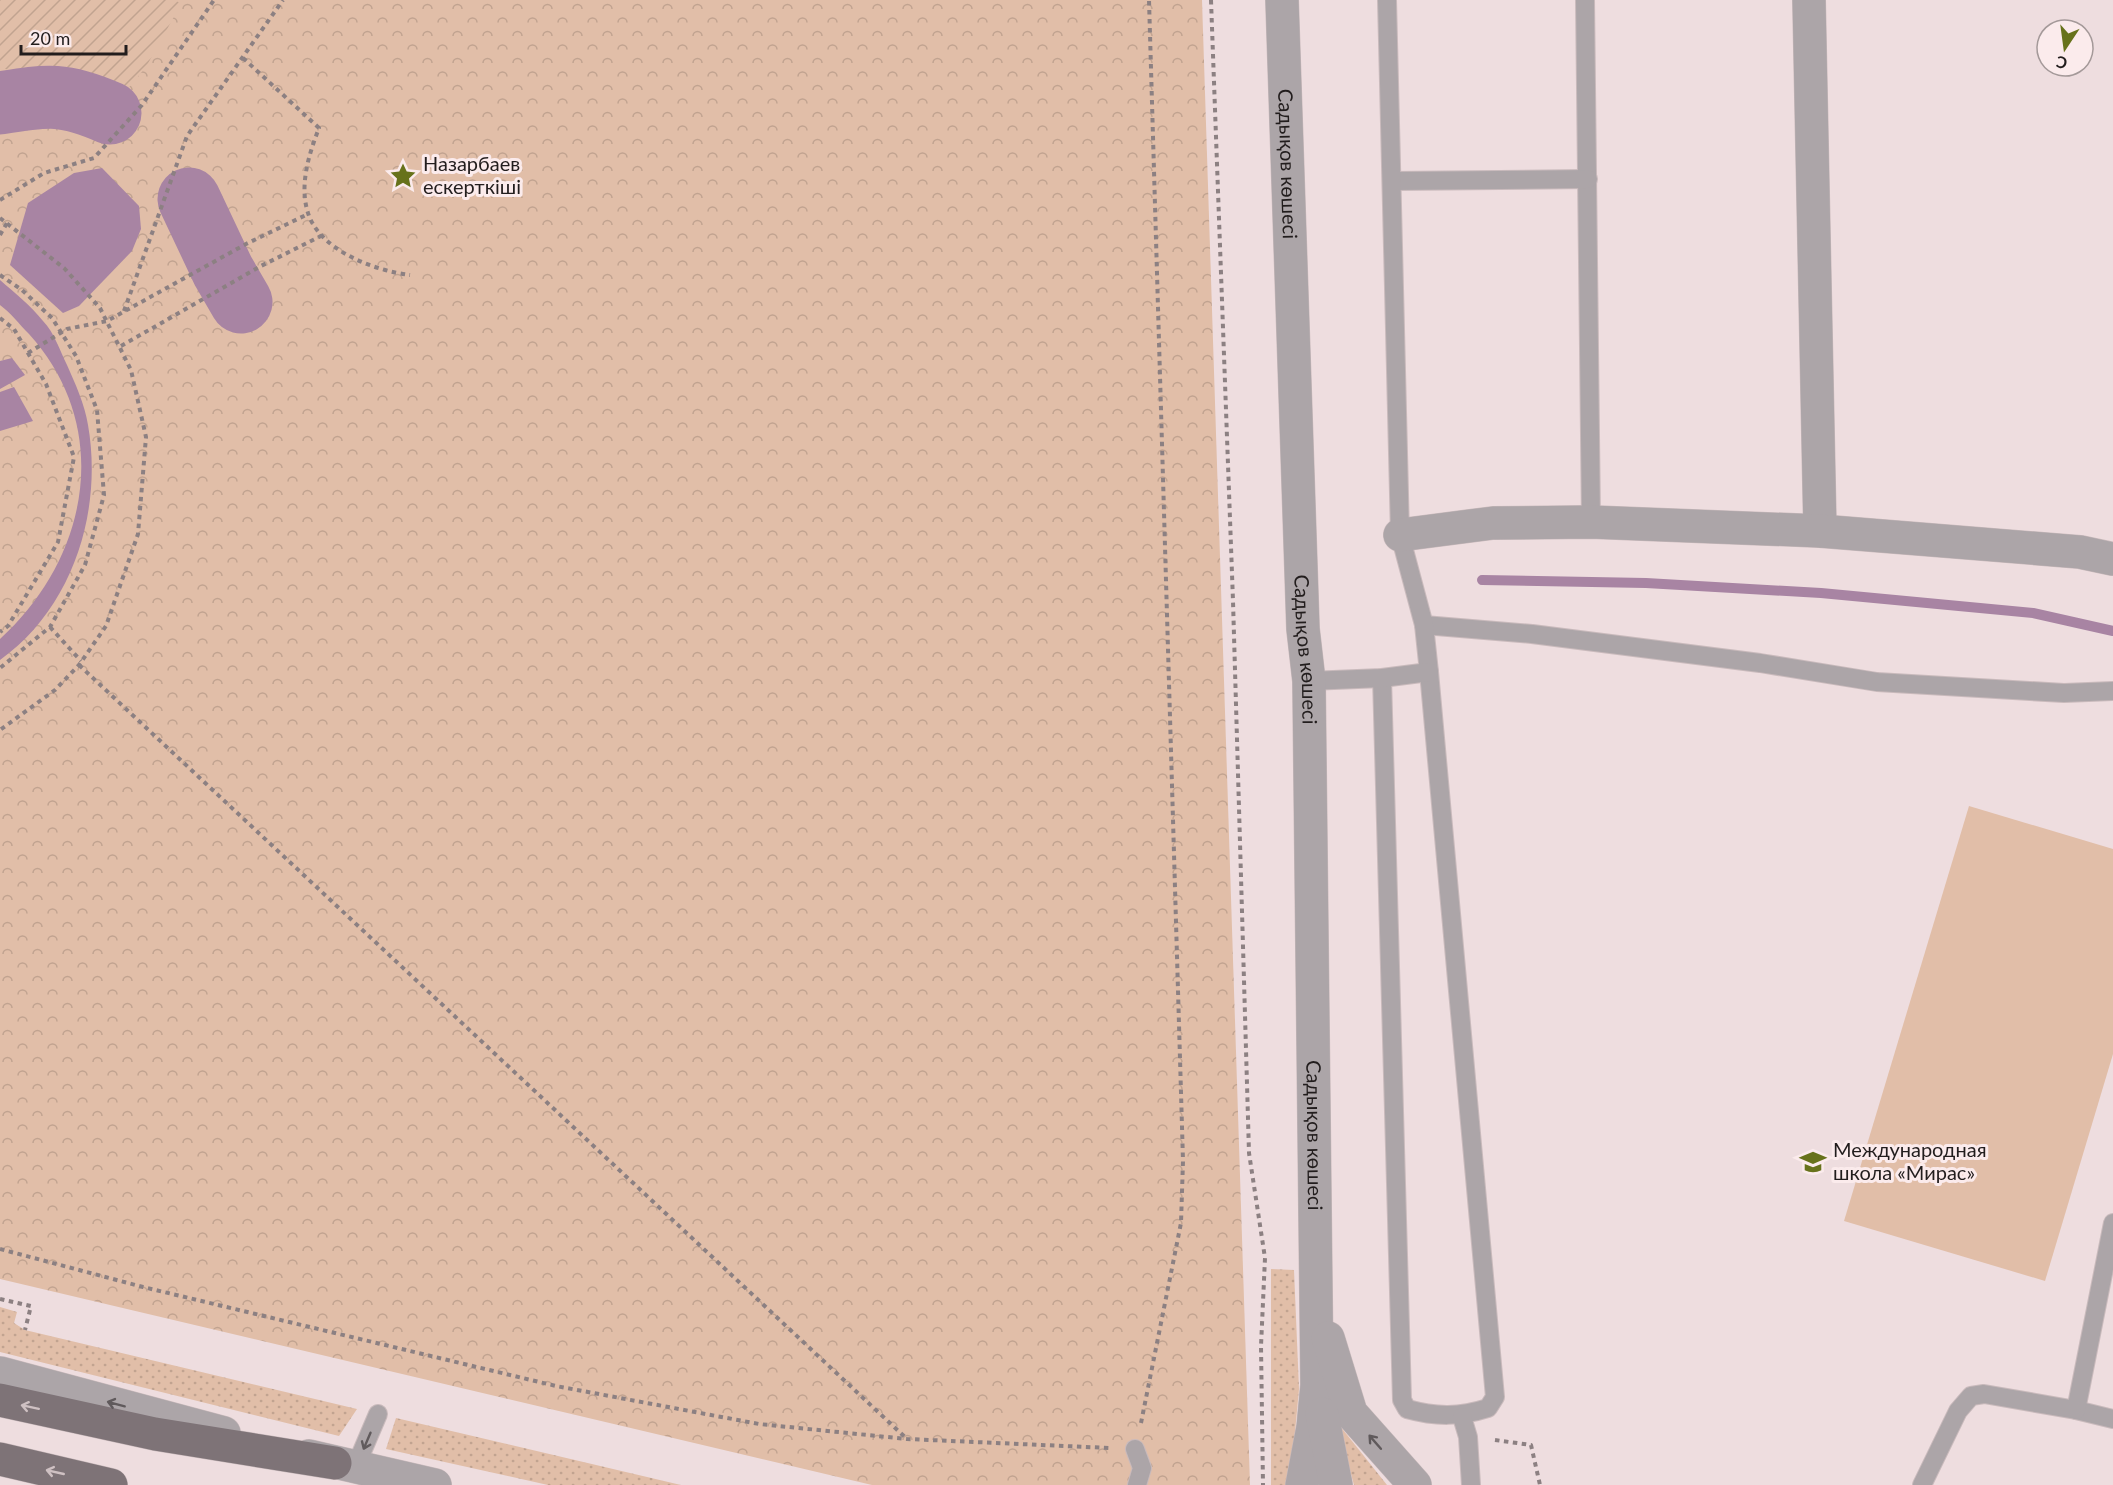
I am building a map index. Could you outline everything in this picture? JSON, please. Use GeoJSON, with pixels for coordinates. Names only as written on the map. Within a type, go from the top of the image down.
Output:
{"type":"FeatureCollection","features":[{"type":"Feature","properties":{"kind":"main road"},"geometry":{"type":"LineString","coordinates":[[0,1400],[155,1434],[345,1465]]}},
{"type":"Feature","properties":{"kind":"main road"},"geometry":{"type":"LineString","coordinates":[[0,1460],[111,1485]]}},
{"type":"Feature","properties":{"kind":"street","name":"Садықов көшесі"},"geometry":{"type":"LineString","coordinates":[[1282,0],[1303,629],[1309,681],[1317,1299]]}},
{"type":"Feature","properties":{"kind":"street"},"geometry":{"type":"LineString","coordinates":[[1809,0],[1820,531]]}},
{"type":"Feature","properties":{"kind":"street"},"geometry":{"type":"LineString","coordinates":[[1400,535],[1493,523],[1591,522],[1820,531],[2080,552],[2113,559]]}},
{"type":"Feature","properties":{"kind":"street"},"geometry":{"type":"LineString","coordinates":[[1302,1485],[1313,1427],[1317,1385],[1317,1299]]}},
{"type":"Feature","properties":{"kind":"street"},"geometry":{"type":"LineString","coordinates":[[1317,1299],[1342,1390],[1351,1413],[1414,1485]]}},
{"type":"Feature","properties":{"kind":"street"},"geometry":{"type":"LineString","coordinates":[[0,1372],[345,1465],[435,1485]]}},
{"type":"Feature","properties":{"kind":"street"},"geometry":{"type":"LineString","coordinates":[[1317,1385],[1336,1485]]}},
{"type":"Feature","properties":{"kind":"lane"},"geometry":{"type":"LineString","coordinates":[[1382,678],[1402,1400],[1407,1409],[1462,1417],[1488,1408],[1495,1396],[1424,625],[1400,535],[1387,0]]}},
{"type":"Feature","properties":{"kind":"lane"},"geometry":{"type":"LineString","coordinates":[[1585,0],[1591,522]]}},
{"type":"Feature","properties":{"kind":"lane"},"geometry":{"type":"LineString","coordinates":[[1393,181],[1588,179]]}},
{"type":"Feature","properties":{"kind":"lane"},"geometry":{"type":"LineString","coordinates":[[1424,625],[1532,634],[1760,663],[1877,682],[2064,693],[2113,691]]}},
{"type":"Feature","properties":{"kind":"lane"},"geometry":{"type":"LineString","coordinates":[[1309,681],[1382,678],[1429,672]]}},
{"type":"Feature","properties":{"kind":"lane"},"geometry":{"type":"LineString","coordinates":[[2076,1410],[2113,1223]]}},
{"type":"Feature","properties":{"kind":"lane"},"geometry":{"type":"LineString","coordinates":[[1922,1485],[1958,1411],[1971,1396],[1984,1394],[2113,1419]]}},
{"type":"Feature","properties":{"kind":"lane"},"geometry":{"type":"LineString","coordinates":[[345,1465],[378,1414]]}},
{"type":"Feature","properties":{"kind":"lane"},"geometry":{"type":"LineString","coordinates":[[1462,1417],[1468,1437],[1471,1485]]}},
{"type":"Feature","properties":{"kind":"lane"},"geometry":{"type":"LineString","coordinates":[[1135,1449],[1142,1468],[1137,1485]]}},
{"type":"Feature","properties":{"kind":"path"},"geometry":{"type":"LineString","coordinates":[[0,200],[44,173],[94,158],[142,105],[214,0]]}},
{"type":"Feature","properties":{"kind":"path"},"geometry":{"type":"LineString","coordinates":[[124,311],[187,136],[283,0]]}},
{"type":"Feature","properties":{"kind":"path"},"geometry":{"type":"LineString","coordinates":[[0,1250],[143,1287],[556,1386],[759,1424],[907,1439],[1135,1449],[1181,1223],[1183,1161],[1149,0]]}},
{"type":"Feature","properties":{"kind":"path"},"geometry":{"type":"LineString","coordinates":[[1211,0],[1228,520],[1233,601],[1249,1153],[1265,1258],[1261,1346],[1263,1485]]}},
{"type":"Feature","properties":{"kind":"path"},"geometry":{"type":"LineString","coordinates":[[243,58],[319,128],[305,175],[308,214],[323,235],[342,252],[364,265],[385,272],[410,275]]}},
{"type":"Feature","properties":{"kind":"path"},"geometry":{"type":"LineString","coordinates":[[28,353],[61,332],[107,321],[246,244],[308,214]]}},
{"type":"Feature","properties":{"kind":"path"},"geometry":{"type":"LineString","coordinates":[[0,218],[64,268],[100,308],[131,370],[146,437],[138,534],[106,626],[80,663],[54,690],[0,730]]}},
{"type":"Feature","properties":{"kind":"path"},"geometry":{"type":"LineString","coordinates":[[0,235],[7,223]]}},
{"type":"Feature","properties":{"kind":"path"},"geometry":{"type":"LineString","coordinates":[[121,346],[261,266],[323,235]]}},
{"type":"Feature","properties":{"kind":"path"},"geometry":{"type":"LineString","coordinates":[[0,275],[52,318],[76,356],[97,410],[104,495],[85,565],[50,627],[0,668]]}},
{"type":"Feature","properties":{"kind":"path"},"geometry":{"type":"LineString","coordinates":[[0,318],[14,329],[46,384],[74,457],[58,542],[8,626],[0,632]]}},
{"type":"Feature","properties":{"kind":"path"},"geometry":{"type":"LineString","coordinates":[[50,627],[80,663],[907,1439]]}},
{"type":"Feature","properties":{"kind":"path"},"geometry":{"type":"LineString","coordinates":[[0,1299],[31,1306],[25,1330]]}},
{"type":"Feature","properties":{"kind":"path"},"geometry":{"type":"LineString","coordinates":[[1531,1444],[1540,1485]]}},
{"type":"Feature","properties":{"kind":"green space"},"geometry":{"type":"Polygon","coordinates":[[[0,0],[1202,0],[1250,1485],[872,1485],[0,1279],[0,0]]]}},
{"type":"Feature","properties":{"kind":"green space"},"geometry":{"type":"Polygon","coordinates":[[[0,0],[175,0],[181,4],[146,67],[126,91],[0,68],[0,0]]]}},
{"type":"Feature","properties":{"kind":"green space"},"geometry":{"type":"Polygon","coordinates":[[[1969,806],[2113,849],[2113,1054],[2045,1281],[1844,1221],[1969,806]]]}},
{"type":"Feature","properties":{"kind":"green space"},"geometry":{"type":"Polygon","coordinates":[[[1271,1269],[1294,1270],[1299,1389],[1290,1485],[1271,1485],[1271,1269]]]}},
{"type":"Feature","properties":{"kind":"green space"},"geometry":{"type":"Polygon","coordinates":[[[0,1307],[17,1312],[14,1323],[25,1330],[357,1409],[339,1436],[0,1352],[0,1307]]]}},
{"type":"Feature","properties":{"kind":"green space"},"geometry":{"type":"Polygon","coordinates":[[[396,1418],[681,1485],[548,1485],[386,1449],[396,1418]]]}},
{"type":"Feature","properties":{"kind":"green space"},"geometry":{"type":"Polygon","coordinates":[[[1336,1421],[1387,1485],[1354,1485],[1336,1421]]]}},
{"type":"Feature","properties":{"kind":"shaded area"},"geometry":{"type":"Polygon","coordinates":[[[102,168],[139,206],[141,229],[132,251],[79,306],[63,313],[10,265],[28,203],[74,173],[102,168]]]}},
{"type":"Feature","properties":{"kind":"shaded area"},"geometry":{"type":"Polygon","coordinates":[[[0,280],[33,310],[54,336],[85,410],[92,458],[91,491],[86,523],[77,555],[64,585],[47,613],[25,638],[0,660],[0,639],[30,606],[54,570],[71,532],[80,491],[81,450],[73,410],[56,371],[29,334],[0,305],[0,280]]]}},
{"type":"Feature","properties":{"kind":"shaded area"},"geometry":{"type":"Polygon","coordinates":[[[12,358],[25,375],[0,389],[0,361],[12,358]]]}},
{"type":"Feature","properties":{"kind":"shaded area"},"geometry":{"type":"Polygon","coordinates":[[[14,387],[33,421],[0,431],[0,392],[14,387]]]}},
{"type":"Feature","properties":{"kind":"waterway"},"geometry":{"type":"LineString","coordinates":[[0,103],[44,97],[68,99],[110,113]]}},
{"type":"Feature","properties":{"kind":"waterway"},"geometry":{"type":"LineString","coordinates":[[189,199],[223,271],[241,302]]}},
{"type":"Feature","properties":{"kind":"waterway"},"geometry":{"type":"LineString","coordinates":[[1482,580],[1646,583],[1821,593],[2033,613],[2113,631]]}},
{"type":"Feature","properties":{"kind":"place","name":"Назарбаев ескерткіші"},"geometry":{"type":"Point","coordinates":[403,176]}},
{"type":"Feature","properties":{"kind":"place","name":"Международная школа «Мирас»"},"geometry":{"type":"Point","coordinates":[1813,1162]}}]}
